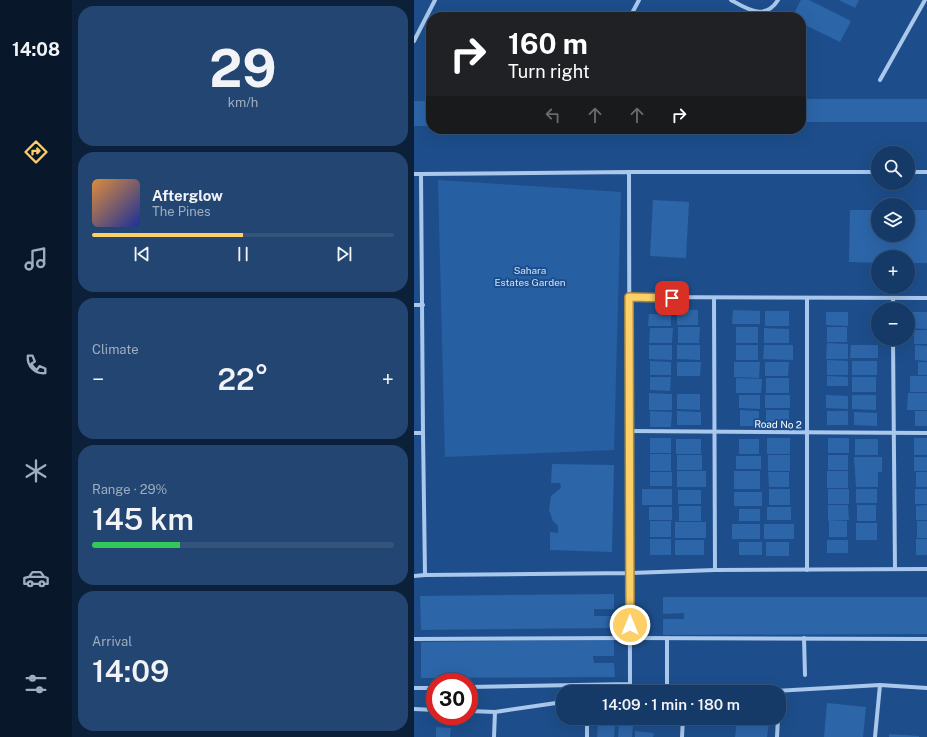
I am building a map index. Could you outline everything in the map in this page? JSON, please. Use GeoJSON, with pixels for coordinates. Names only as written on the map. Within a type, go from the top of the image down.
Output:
{"type":"FeatureCollection","features":[{"type":"Feature","properties":{"kind":"street"},"geometry":{"type":"LineString","coordinates":[[429,12],[435,0]]}},
{"type":"Feature","properties":{"kind":"street"},"geometry":{"type":"LineString","coordinates":[[633,12],[639,0]]}},
{"type":"Feature","properties":{"kind":"street"},"geometry":{"type":"LineString","coordinates":[[731,0],[752,11],[765,12],[775,6],[778,0]]}},
{"type":"Feature","properties":{"kind":"street"},"geometry":{"type":"LineString","coordinates":[[880,80],[925,0]]}},
{"type":"Feature","properties":{"kind":"street"},"geometry":{"type":"LineString","coordinates":[[414,41],[426,18]]}},
{"type":"Feature","properties":{"kind":"street"},"geometry":{"type":"LineString","coordinates":[[478,688],[630,684],[631,573],[629,172]]}},
{"type":"Feature","properties":{"kind":"street"},"geometry":{"type":"LineString","coordinates":[[414,174],[871,172]]}},
{"type":"Feature","properties":{"kind":"street"},"geometry":{"type":"LineString","coordinates":[[915,172],[927,172]]}},
{"type":"Feature","properties":{"kind":"street"},"geometry":{"type":"LineString","coordinates":[[421,174],[425,574]]}},
{"type":"Feature","properties":{"kind":"street"},"geometry":{"type":"LineString","coordinates":[[629,297],[927,298]]}},
{"type":"Feature","properties":{"kind":"street"},"geometry":{"type":"LineString","coordinates":[[714,298],[715,570]]}},
{"type":"Feature","properties":{"kind":"street"},"geometry":{"type":"LineString","coordinates":[[807,298],[807,570]]}},
{"type":"Feature","properties":{"kind":"street"},"geometry":{"type":"LineString","coordinates":[[414,305],[423,305]]}},
{"type":"Feature","properties":{"kind":"street"},"geometry":{"type":"LineString","coordinates":[[894,346],[895,570]]}},
{"type":"Feature","properties":{"kind":"street","name":"Road No 2"},"geometry":{"type":"LineString","coordinates":[[630,431],[927,433]]}},
{"type":"Feature","properties":{"kind":"street"},"geometry":{"type":"LineString","coordinates":[[414,433],[423,433]]}},
{"type":"Feature","properties":{"kind":"street"},"geometry":{"type":"LineString","coordinates":[[414,576],[425,574],[631,573],[715,570],[927,569]]}},
{"type":"Feature","properties":{"kind":"street"},"geometry":{"type":"LineString","coordinates":[[667,638],[667,685]]}},
{"type":"Feature","properties":{"kind":"street"},"geometry":{"type":"LineString","coordinates":[[804,638],[805,675]]}},
{"type":"Feature","properties":{"kind":"street"},"geometry":{"type":"LineString","coordinates":[[414,639],[927,639]]}},
{"type":"Feature","properties":{"kind":"street"},"geometry":{"type":"LineString","coordinates":[[875,737],[880,685]]}},
{"type":"Feature","properties":{"kind":"street"},"geometry":{"type":"LineString","coordinates":[[786,691],[880,685],[927,688]]}},
{"type":"Feature","properties":{"kind":"street"},"geometry":{"type":"LineString","coordinates":[[414,688],[426,688]]}},
{"type":"Feature","properties":{"kind":"street"},"geometry":{"type":"LineString","coordinates":[[478,711],[495,712],[556,703]]}},
{"type":"Feature","properties":{"kind":"street"},"geometry":{"type":"LineString","coordinates":[[414,709],[426,710]]}},
{"type":"Feature","properties":{"kind":"street"},"geometry":{"type":"LineString","coordinates":[[494,737],[495,712]]}},
{"type":"Feature","properties":{"kind":"street"},"geometry":{"type":"LineString","coordinates":[[586,737],[587,725]]}},
{"type":"Feature","properties":{"kind":"street"},"geometry":{"type":"LineString","coordinates":[[682,737],[683,725]]}},
{"type":"Feature","properties":{"kind":"street"},"geometry":{"type":"LineString","coordinates":[[778,725],[778,737]]}},
{"type":"Feature","properties":{"kind":"green space","name":"Sahara Estates Garden"},"geometry":{"type":"Polygon","coordinates":[[[438,180],[621,192],[614,450],[445,457],[438,180]]]}},
{"type":"Feature","properties":{"kind":"building"},"geometry":{"type":"Polygon","coordinates":[[[801,0],[809,0],[851,21],[840,42],[806,25],[806,12],[795,12],[801,0]]]}},
{"type":"Feature","properties":{"kind":"building"},"geometry":{"type":"Polygon","coordinates":[[[839,0],[859,0],[855,8],[839,0]]]}},
{"type":"Feature","properties":{"kind":"building"},"geometry":{"type":"Polygon","coordinates":[[[806,99],[927,99],[927,122],[806,122],[806,99]]]}},
{"type":"Feature","properties":{"kind":"building"},"geometry":{"type":"Polygon","coordinates":[[[414,101],[426,101],[426,126],[414,126],[414,101]]]}},
{"type":"Feature","properties":{"kind":"building"},"geometry":{"type":"Polygon","coordinates":[[[653,200],[689,202],[686,258],[650,256],[653,200]]]}},
{"type":"Feature","properties":{"kind":"building"},"geometry":{"type":"Polygon","coordinates":[[[850,210],[871,210],[871,242],[915,242],[915,210],[927,210],[927,263],[915,263],[915,250],[871,250],[871,263],[849,262],[850,210]]]}},
{"type":"Feature","properties":{"kind":"building"},"geometry":{"type":"Polygon","coordinates":[[[677,309],[698,310],[698,325],[677,325],[677,309]]]}},
{"type":"Feature","properties":{"kind":"building"},"geometry":{"type":"Polygon","coordinates":[[[733,310],[760,311],[760,324],[732,324],[733,310]]]}},
{"type":"Feature","properties":{"kind":"building"},"geometry":{"type":"Polygon","coordinates":[[[765,311],[789,311],[789,326],[765,326],[765,311]]]}},
{"type":"Feature","properties":{"kind":"building"},"geometry":{"type":"Polygon","coordinates":[[[826,312],[848,312],[848,326],[826,325],[826,312]]]}},
{"type":"Feature","properties":{"kind":"building"},"geometry":{"type":"Polygon","coordinates":[[[915,312],[927,312],[927,329],[915,328],[915,312]]]}},
{"type":"Feature","properties":{"kind":"building"},"geometry":{"type":"Polygon","coordinates":[[[649,314],[671,314],[671,326],[648,326],[649,314]]]}},
{"type":"Feature","properties":{"kind":"building"},"geometry":{"type":"Polygon","coordinates":[[[678,327],[700,327],[699,343],[678,343],[678,327]]]}},
{"type":"Feature","properties":{"kind":"building"},"geometry":{"type":"Polygon","coordinates":[[[736,327],[758,327],[758,343],[736,343],[736,327]]]}},
{"type":"Feature","properties":{"kind":"building"},"geometry":{"type":"Polygon","coordinates":[[[827,327],[847,327],[847,342],[827,342],[827,327]]]}},
{"type":"Feature","properties":{"kind":"building"},"geometry":{"type":"Polygon","coordinates":[[[650,328],[673,328],[672,343],[649,343],[650,328]]]}},
{"type":"Feature","properties":{"kind":"building"},"geometry":{"type":"Polygon","coordinates":[[[764,328],[789,329],[789,343],[764,343],[764,328]]]}},
{"type":"Feature","properties":{"kind":"building"},"geometry":{"type":"Polygon","coordinates":[[[915,330],[927,330],[927,344],[915,344],[915,330]]]}},
{"type":"Feature","properties":{"kind":"building"},"geometry":{"type":"Polygon","coordinates":[[[827,343],[848,344],[848,359],[826,359],[827,343]]]}},
{"type":"Feature","properties":{"kind":"building"},"geometry":{"type":"Polygon","coordinates":[[[649,345],[672,345],[672,360],[649,359],[649,345]]]}},
{"type":"Feature","properties":{"kind":"building"},"geometry":{"type":"Polygon","coordinates":[[[677,345],[700,345],[700,360],[677,359],[677,345]]]}},
{"type":"Feature","properties":{"kind":"building"},"geometry":{"type":"Polygon","coordinates":[[[736,345],[758,345],[758,360],[736,360],[736,345]]]}},
{"type":"Feature","properties":{"kind":"building"},"geometry":{"type":"Polygon","coordinates":[[[764,345],[793,345],[793,360],[763,359],[764,345]]]}},
{"type":"Feature","properties":{"kind":"building"},"geometry":{"type":"Polygon","coordinates":[[[851,345],[878,346],[878,358],[850,358],[851,345]]]}},
{"type":"Feature","properties":{"kind":"building"},"geometry":{"type":"Polygon","coordinates":[[[915,346],[927,346],[927,361],[915,360],[915,346]]]}},
{"type":"Feature","properties":{"kind":"building"},"geometry":{"type":"Polygon","coordinates":[[[827,360],[848,361],[848,375],[827,375],[827,360]]]}},
{"type":"Feature","properties":{"kind":"building"},"geometry":{"type":"Polygon","coordinates":[[[650,361],[671,362],[671,375],[650,375],[650,361]]]}},
{"type":"Feature","properties":{"kind":"building"},"geometry":{"type":"Polygon","coordinates":[[[852,361],[877,361],[877,375],[852,375],[852,361]]]}},
{"type":"Feature","properties":{"kind":"building"},"geometry":{"type":"Polygon","coordinates":[[[677,362],[701,362],[700,376],[677,376],[677,362]]]}},
{"type":"Feature","properties":{"kind":"building"},"geometry":{"type":"Polygon","coordinates":[[[734,362],[760,362],[759,378],[734,377],[734,362]]]}},
{"type":"Feature","properties":{"kind":"building"},"geometry":{"type":"Polygon","coordinates":[[[765,362],[789,362],[788,376],[765,376],[765,362]]]}},
{"type":"Feature","properties":{"kind":"building"},"geometry":{"type":"Polygon","coordinates":[[[918,362],[927,362],[927,375],[918,375],[918,362]]]}},
{"type":"Feature","properties":{"kind":"building"},"geometry":{"type":"Polygon","coordinates":[[[827,376],[848,377],[848,386],[827,386],[827,376]]]}},
{"type":"Feature","properties":{"kind":"building"},"geometry":{"type":"Polygon","coordinates":[[[910,376],[927,376],[927,392],[910,392],[910,376]]]}},
{"type":"Feature","properties":{"kind":"building"},"geometry":{"type":"Polygon","coordinates":[[[650,377],[671,377],[670,391],[650,390],[650,377]]]}},
{"type":"Feature","properties":{"kind":"building"},"geometry":{"type":"Polygon","coordinates":[[[852,377],[876,377],[876,392],[852,392],[852,377]]]}},
{"type":"Feature","properties":{"kind":"building"},"geometry":{"type":"Polygon","coordinates":[[[736,378],[762,379],[761,393],[736,393],[736,378]]]}},
{"type":"Feature","properties":{"kind":"building"},"geometry":{"type":"Polygon","coordinates":[[[766,378],[789,378],[789,393],[766,393],[766,378]]]}},
{"type":"Feature","properties":{"kind":"building"},"geometry":{"type":"Polygon","coordinates":[[[649,393],[672,394],[672,410],[649,410],[649,393]]]}},
{"type":"Feature","properties":{"kind":"building"},"geometry":{"type":"Polygon","coordinates":[[[908,393],[927,393],[927,410],[907,410],[908,393]]]}},
{"type":"Feature","properties":{"kind":"building"},"geometry":{"type":"Polygon","coordinates":[[[677,394],[700,394],[700,410],[677,409],[677,394]]]}},
{"type":"Feature","properties":{"kind":"building"},"geometry":{"type":"Polygon","coordinates":[[[739,395],[760,395],[760,409],[739,408],[739,395]]]}},
{"type":"Feature","properties":{"kind":"building"},"geometry":{"type":"Polygon","coordinates":[[[765,395],[790,395],[790,408],[765,408],[765,395]]]}},
{"type":"Feature","properties":{"kind":"building"},"geometry":{"type":"Polygon","coordinates":[[[826,395],[848,396],[848,409],[826,408],[826,395]]]}},
{"type":"Feature","properties":{"kind":"building"},"geometry":{"type":"Polygon","coordinates":[[[852,395],[876,395],[876,410],[852,409],[852,395]]]}},
{"type":"Feature","properties":{"kind":"building"},"geometry":{"type":"Polygon","coordinates":[[[740,410],[759,411],[759,426],[740,426],[740,410]]]}},
{"type":"Feature","properties":{"kind":"building"},"geometry":{"type":"Polygon","coordinates":[[[766,410],[789,410],[789,426],[766,425],[766,410]]]}},
{"type":"Feature","properties":{"kind":"building"},"geometry":{"type":"Polygon","coordinates":[[[650,411],[672,412],[671,427],[650,427],[650,411]]]}},
{"type":"Feature","properties":{"kind":"building"},"geometry":{"type":"Polygon","coordinates":[[[677,411],[701,412],[701,425],[677,425],[677,411]]]}},
{"type":"Feature","properties":{"kind":"building"},"geometry":{"type":"Polygon","coordinates":[[[827,411],[848,411],[848,425],[827,425],[827,411]]]}},
{"type":"Feature","properties":{"kind":"building"},"geometry":{"type":"Polygon","coordinates":[[[915,411],[927,411],[927,426],[915,426],[915,411]]]}},
{"type":"Feature","properties":{"kind":"building"},"geometry":{"type":"Polygon","coordinates":[[[854,412],[877,413],[877,426],[854,425],[854,412]]]}},
{"type":"Feature","properties":{"kind":"building"},"geometry":{"type":"Polygon","coordinates":[[[650,438],[671,438],[671,453],[650,453],[650,438]]]}},
{"type":"Feature","properties":{"kind":"building"},"geometry":{"type":"Polygon","coordinates":[[[767,438],[790,438],[790,454],[767,454],[767,438]]]}},
{"type":"Feature","properties":{"kind":"building"},"geometry":{"type":"Polygon","coordinates":[[[828,438],[849,438],[849,453],[828,453],[828,438]]]}},
{"type":"Feature","properties":{"kind":"building"},"geometry":{"type":"Polygon","coordinates":[[[914,438],[927,438],[927,455],[914,455],[914,438]]]}},
{"type":"Feature","properties":{"kind":"building"},"geometry":{"type":"Polygon","coordinates":[[[676,439],[701,439],[701,454],[676,454],[676,439]]]}},
{"type":"Feature","properties":{"kind":"building"},"geometry":{"type":"Polygon","coordinates":[[[739,439],[759,439],[759,454],[739,454],[739,439]]]}},
{"type":"Feature","properties":{"kind":"building"},"geometry":{"type":"Polygon","coordinates":[[[855,439],[878,439],[878,455],[855,455],[855,439]]]}},
{"type":"Feature","properties":{"kind":"building"},"geometry":{"type":"Polygon","coordinates":[[[650,454],[671,454],[671,471],[650,471],[650,454]]]}},
{"type":"Feature","properties":{"kind":"building"},"geometry":{"type":"Polygon","coordinates":[[[677,455],[702,455],[702,470],[677,470],[677,455]]]}},
{"type":"Feature","properties":{"kind":"building"},"geometry":{"type":"Polygon","coordinates":[[[768,455],[790,455],[790,471],[768,471],[768,455]]]}},
{"type":"Feature","properties":{"kind":"building"},"geometry":{"type":"Polygon","coordinates":[[[828,455],[848,455],[848,470],[828,470],[828,455]]]}},
{"type":"Feature","properties":{"kind":"building"},"geometry":{"type":"Polygon","coordinates":[[[736,456],[761,456],[761,469],[736,469],[736,456]]]}},
{"type":"Feature","properties":{"kind":"building"},"geometry":{"type":"Polygon","coordinates":[[[854,457],[882,457],[882,472],[878,472],[878,487],[856,487],[854,457]]]}},
{"type":"Feature","properties":{"kind":"building"},"geometry":{"type":"Polygon","coordinates":[[[914,457],[927,457],[927,471],[914,471],[914,457]]]}},
{"type":"Feature","properties":{"kind":"building"},"geometry":{"type":"Polygon","coordinates":[[[552,464],[614,465],[612,552],[550,550],[550,532],[558,533],[558,526],[553,521],[549,510],[551,496],[561,488],[560,483],[551,483],[552,464]]]}},
{"type":"Feature","properties":{"kind":"building"},"geometry":{"type":"Polygon","coordinates":[[[677,471],[706,471],[706,487],[677,487],[677,471]]]}},
{"type":"Feature","properties":{"kind":"building"},"geometry":{"type":"Polygon","coordinates":[[[734,471],[760,471],[760,489],[734,489],[734,471]]]}},
{"type":"Feature","properties":{"kind":"building"},"geometry":{"type":"Polygon","coordinates":[[[827,471],[848,471],[848,488],[827,488],[827,471]]]}},
{"type":"Feature","properties":{"kind":"building"},"geometry":{"type":"Polygon","coordinates":[[[650,472],[672,472],[672,486],[650,486],[650,472]]]}},
{"type":"Feature","properties":{"kind":"building"},"geometry":{"type":"Polygon","coordinates":[[[768,472],[789,472],[789,487],[769,487],[768,472]]]}},
{"type":"Feature","properties":{"kind":"building"},"geometry":{"type":"Polygon","coordinates":[[[916,472],[927,472],[927,487],[916,487],[916,472]]]}},
{"type":"Feature","properties":{"kind":"building"},"geometry":{"type":"Polygon","coordinates":[[[642,489],[672,489],[672,505],[642,505],[642,489]]]}},
{"type":"Feature","properties":{"kind":"building"},"geometry":{"type":"Polygon","coordinates":[[[769,489],[790,489],[790,505],[769,505],[769,489]]]}},
{"type":"Feature","properties":{"kind":"building"},"geometry":{"type":"Polygon","coordinates":[[[828,489],[849,489],[849,504],[828,504],[828,489]]]}},
{"type":"Feature","properties":{"kind":"building"},"geometry":{"type":"Polygon","coordinates":[[[856,489],[877,489],[877,503],[856,503],[856,489]]]}},
{"type":"Feature","properties":{"kind":"building"},"geometry":{"type":"Polygon","coordinates":[[[915,489],[927,489],[927,504],[915,504],[915,489]]]}},
{"type":"Feature","properties":{"kind":"building"},"geometry":{"type":"Polygon","coordinates":[[[678,490],[701,490],[701,504],[678,504],[678,490]]]}},
{"type":"Feature","properties":{"kind":"building"},"geometry":{"type":"Polygon","coordinates":[[[734,492],[762,492],[762,506],[734,506],[734,492]]]}},
{"type":"Feature","properties":{"kind":"building"},"geometry":{"type":"Polygon","coordinates":[[[828,505],[848,505],[849,520],[828,521],[828,505]]]}},
{"type":"Feature","properties":{"kind":"building"},"geometry":{"type":"Polygon","coordinates":[[[857,505],[876,505],[876,521],[857,521],[857,505]]]}},
{"type":"Feature","properties":{"kind":"building"},"geometry":{"type":"Polygon","coordinates":[[[927,505],[927,520],[916,520],[916,506],[927,505]]]}},
{"type":"Feature","properties":{"kind":"building"},"geometry":{"type":"Polygon","coordinates":[[[679,506],[701,506],[701,521],[679,521],[679,506]]]}},
{"type":"Feature","properties":{"kind":"building"},"geometry":{"type":"Polygon","coordinates":[[[649,507],[672,507],[672,520],[649,520],[649,507]]]}},
{"type":"Feature","properties":{"kind":"building"},"geometry":{"type":"Polygon","coordinates":[[[767,507],[791,507],[791,520],[767,520],[767,507]]]}},
{"type":"Feature","properties":{"kind":"building"},"geometry":{"type":"Polygon","coordinates":[[[739,509],[760,509],[760,521],[739,521],[739,509]]]}},
{"type":"Feature","properties":{"kind":"building"},"geometry":{"type":"Polygon","coordinates":[[[650,521],[671,521],[671,537],[650,537],[650,521]]]}},
{"type":"Feature","properties":{"kind":"building"},"geometry":{"type":"Polygon","coordinates":[[[829,521],[847,521],[847,537],[829,537],[829,521]]]}},
{"type":"Feature","properties":{"kind":"building"},"geometry":{"type":"Polygon","coordinates":[[[917,521],[927,521],[927,538],[917,538],[917,521]]]}},
{"type":"Feature","properties":{"kind":"building"},"geometry":{"type":"Polygon","coordinates":[[[675,522],[706,522],[706,538],[675,538],[675,522]]]}},
{"type":"Feature","properties":{"kind":"building"},"geometry":{"type":"Polygon","coordinates":[[[856,523],[877,523],[877,540],[856,540],[856,523]]]}},
{"type":"Feature","properties":{"kind":"building"},"geometry":{"type":"Polygon","coordinates":[[[732,524],[760,524],[760,539],[732,539],[732,524]]]}},
{"type":"Feature","properties":{"kind":"building"},"geometry":{"type":"Polygon","coordinates":[[[764,524],[794,524],[794,539],[764,539],[764,524]]]}},
{"type":"Feature","properties":{"kind":"building"},"geometry":{"type":"Polygon","coordinates":[[[650,539],[671,539],[671,555],[650,555],[650,539]]]}},
{"type":"Feature","properties":{"kind":"building"},"geometry":{"type":"Polygon","coordinates":[[[916,539],[927,539],[927,555],[916,555],[916,539]]]}},
{"type":"Feature","properties":{"kind":"building"},"geometry":{"type":"Polygon","coordinates":[[[675,540],[704,540],[704,555],[675,555],[675,540]]]}},
{"type":"Feature","properties":{"kind":"building"},"geometry":{"type":"Polygon","coordinates":[[[827,540],[848,540],[848,553],[827,553],[827,540]]]}},
{"type":"Feature","properties":{"kind":"building"},"geometry":{"type":"Polygon","coordinates":[[[739,542],[762,542],[762,555],[739,555],[739,542]]]}},
{"type":"Feature","properties":{"kind":"building"},"geometry":{"type":"Polygon","coordinates":[[[766,542],[789,542],[789,556],[766,556],[766,542]]]}},
{"type":"Feature","properties":{"kind":"building"},"geometry":{"type":"Polygon","coordinates":[[[614,594],[614,609],[594,609],[594,616],[614,616],[614,628],[421,630],[420,596],[614,594]]]}},
{"type":"Feature","properties":{"kind":"building"},"geometry":{"type":"Polygon","coordinates":[[[663,597],[927,597],[927,634],[663,635],[663,619],[684,619],[684,613],[663,614],[663,597]]]}},
{"type":"Feature","properties":{"kind":"building"},"geometry":{"type":"Polygon","coordinates":[[[614,640],[614,656],[593,656],[594,663],[614,663],[615,677],[478,678],[478,673],[426,673],[426,678],[421,678],[421,642],[614,640]]]}},
{"type":"Feature","properties":{"kind":"building"},"geometry":{"type":"Polygon","coordinates":[[[827,703],[866,707],[863,737],[824,737],[827,703]]]}},
{"type":"Feature","properties":{"kind":"building"},"geometry":{"type":"Polygon","coordinates":[[[598,725],[615,725],[614,737],[597,737],[598,725]]]}},
{"type":"Feature","properties":{"kind":"building"},"geometry":{"type":"Polygon","coordinates":[[[619,725],[633,725],[632,737],[618,737],[619,725]]]}},
{"type":"Feature","properties":{"kind":"building"},"geometry":{"type":"Polygon","coordinates":[[[736,725],[769,725],[767,737],[735,737],[736,725]]]}},
{"type":"Feature","properties":{"kind":"building"},"geometry":{"type":"Polygon","coordinates":[[[436,727],[451,728],[450,737],[436,737],[436,727]]]}},
{"type":"Feature","properties":{"kind":"building"},"geometry":{"type":"Polygon","coordinates":[[[635,731],[654,733],[653,737],[635,737],[635,731]]]}},
{"type":"Feature","properties":{"kind":"building"},"geometry":{"type":"Polygon","coordinates":[[[889,734],[919,736],[919,737],[889,737],[889,734]]]}},
{"type":"Feature","properties":{"kind":"route"},"geometry":{"type":"LineString","coordinates":[[630,625],[629,297],[672,298]]}}]}
